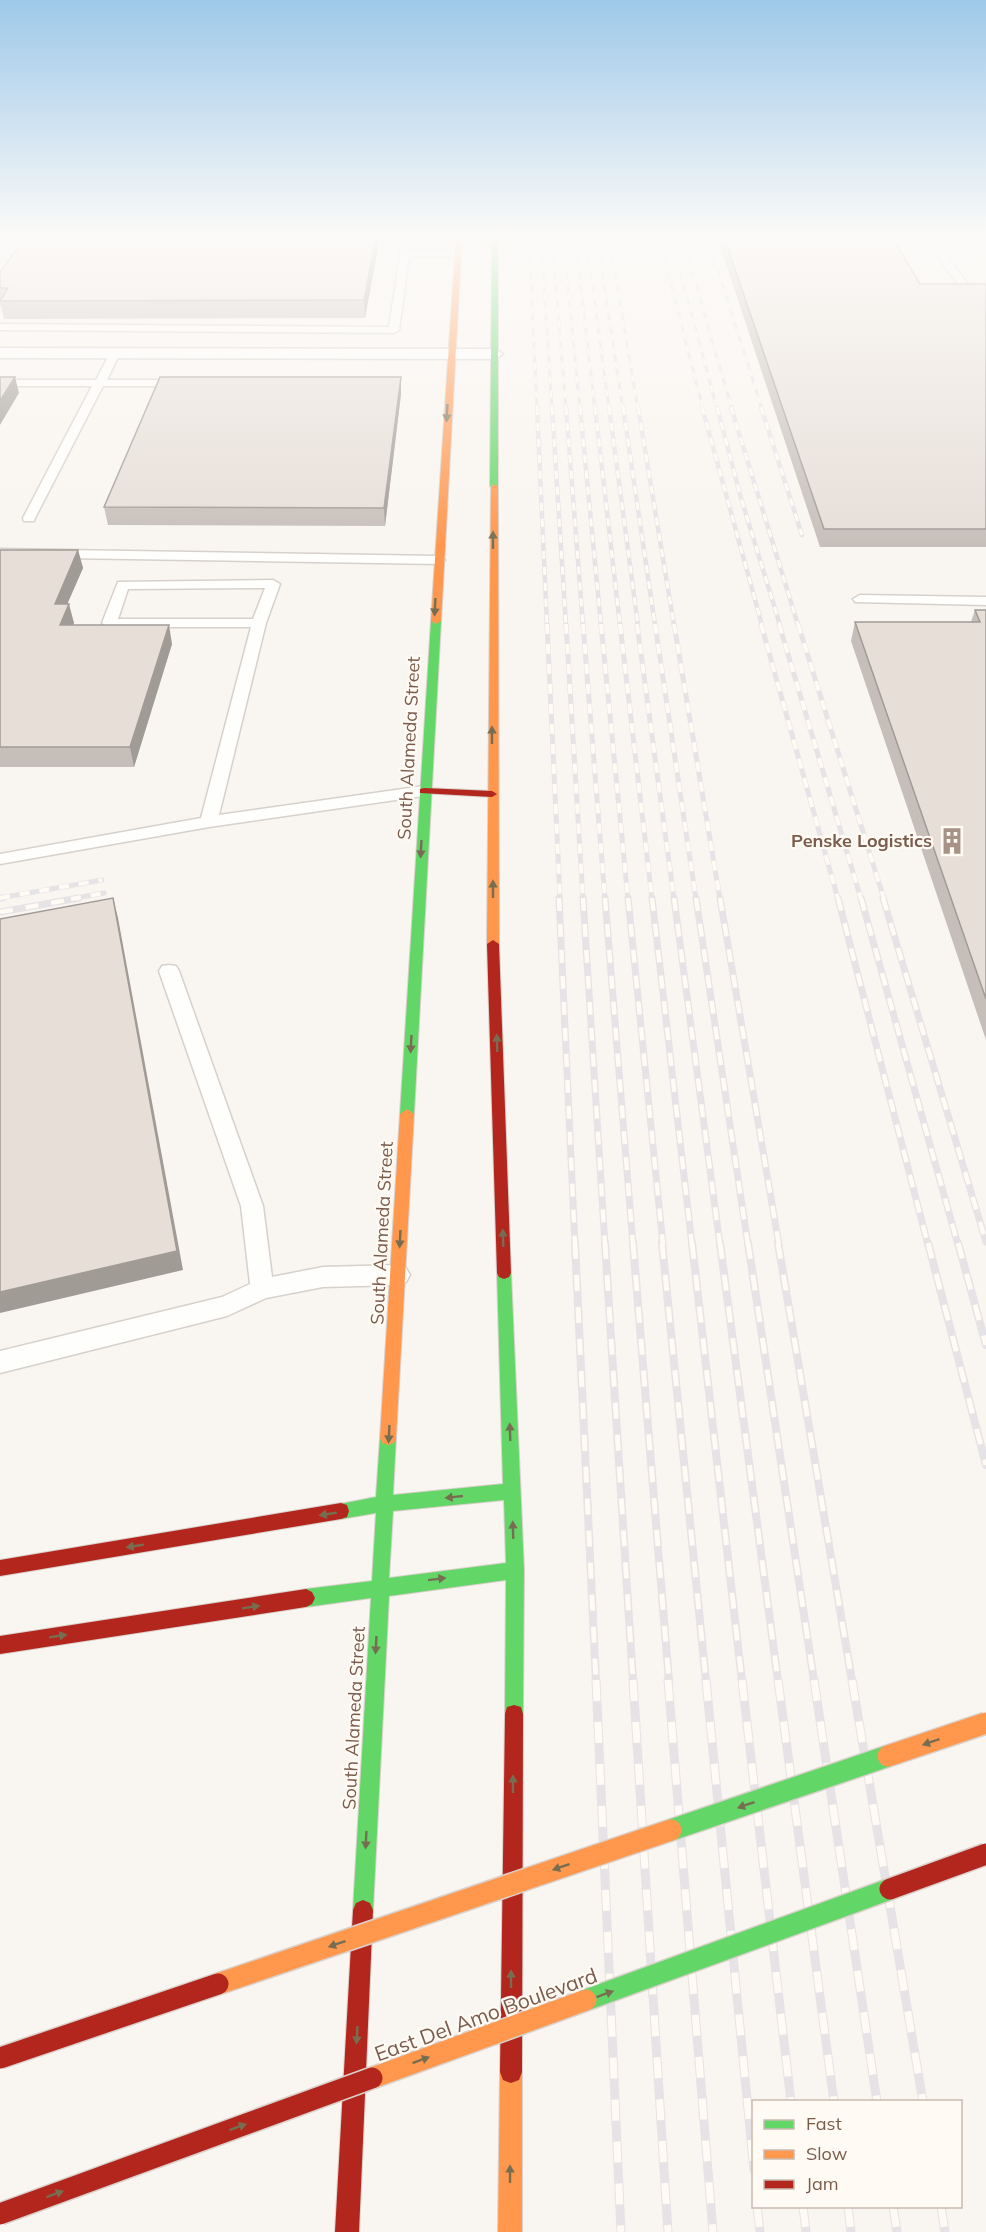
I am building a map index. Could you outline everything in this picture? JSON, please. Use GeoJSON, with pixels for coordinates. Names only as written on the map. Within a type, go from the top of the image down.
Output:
{"type":"FeatureCollection","features":[{"type":"Feature","properties":{"kind":"main road","name":"South Alameda Street"},"geometry":{"type":"LineString","coordinates":[[347,2232],[379,1587],[451,341]]}},
{"type":"Feature","properties":{"kind":"main road"},"geometry":{"type":"LineString","coordinates":[[494,341],[493,948],[515,1570],[510,2232]]}},
{"type":"Feature","properties":{"kind":"main road"},"geometry":{"type":"LineString","coordinates":[[424,791],[492,794]]}},
{"type":"Feature","properties":{"kind":"main road"},"geometry":{"type":"LineString","coordinates":[[0,1568],[385,1504],[512,1491]]}},
{"type":"Feature","properties":{"kind":"main road"},"geometry":{"type":"LineString","coordinates":[[0,1645],[379,1587],[515,1570]]}},
{"type":"Feature","properties":{"kind":"main road"},"geometry":{"type":"LineString","coordinates":[[0,2058],[986,1723]]}},
{"type":"Feature","properties":{"kind":"main road","name":"East Del Amo Boulevard"},"geometry":{"type":"LineString","coordinates":[[0,2214],[986,1854]]}},
{"type":"Feature","properties":{"kind":"street"},"geometry":{"type":"LineString","coordinates":[[0,353],[495,354]]}},
{"type":"Feature","properties":{"kind":"lane"},"geometry":{"type":"LineString","coordinates":[[29,518],[115,353]]}},
{"type":"Feature","properties":{"kind":"lane"},"geometry":{"type":"LineString","coordinates":[[0,382],[194,383]]}},
{"type":"Feature","properties":{"kind":"lane"},"geometry":{"type":"LineString","coordinates":[[0,553],[438,560]]}},
{"type":"Feature","properties":{"kind":"lane"},"geometry":{"type":"LineString","coordinates":[[209,822],[259,623],[273,584],[123,585],[109,623],[259,623]]}},
{"type":"Feature","properties":{"kind":"lane"},"geometry":{"type":"LineString","coordinates":[[860,599],[986,601]]}},
{"type":"Feature","properties":{"kind":"lane"},"geometry":{"type":"LineString","coordinates":[[0,859],[209,822],[424,791]]}},
{"type":"Feature","properties":{"kind":"lane"},"geometry":{"type":"LineString","coordinates":[[169,971],[252,1206],[262,1289]]}},
{"type":"Feature","properties":{"kind":"lane"},"geometry":{"type":"LineString","coordinates":[[0,1362],[227,1306],[262,1289],[323,1277],[398,1275]]}},
{"type":"Feature","properties":{"kind":"building"},"geometry":{"type":"Polygon","coordinates":[[[760,341],[986,341],[986,529],[824,529],[760,341]]]}},
{"type":"Feature","properties":{"kind":"building"},"geometry":{"type":"Polygon","coordinates":[[[0,377],[15,377],[0,401],[0,377]]]}},
{"type":"Feature","properties":{"kind":"building"},"geometry":{"type":"Polygon","coordinates":[[[160,377],[401,377],[384,508],[104,507],[160,377]]]}},
{"type":"Feature","properties":{"kind":"building"},"geometry":{"type":"Polygon","coordinates":[[[0,550],[78,550],[55,604],[69,604],[60,625],[169,625],[130,747],[0,747],[0,550]]]}},
{"type":"Feature","properties":{"kind":"building","name":"Penske Logistics"},"geometry":{"type":"Polygon","coordinates":[[[975,610],[986,610],[986,999],[855,622],[980,622],[975,610]]]}},
{"type":"Feature","properties":{"kind":"building"},"geometry":{"type":"Polygon","coordinates":[[[113,898],[177,1251],[0,1292],[0,919],[113,898]]]}},
{"type":"Feature","properties":{"kind":"railway"},"geometry":{"type":"LineString","coordinates":[[534,341],[537,409]]}},
{"type":"Feature","properties":{"kind":"railway"},"geometry":{"type":"LineString","coordinates":[[548,341],[552,409]]}},
{"type":"Feature","properties":{"kind":"railway"},"geometry":{"type":"LineString","coordinates":[[560,341],[566,409]]}},
{"type":"Feature","properties":{"kind":"railway"},"geometry":{"type":"LineString","coordinates":[[573,341],[580,409]]}},
{"type":"Feature","properties":{"kind":"railway"},"geometry":{"type":"LineString","coordinates":[[587,341],[595,409]]}},
{"type":"Feature","properties":{"kind":"railway"},"geometry":{"type":"LineString","coordinates":[[600,341],[609,409]]}},
{"type":"Feature","properties":{"kind":"railway"},"geometry":{"type":"LineString","coordinates":[[613,341],[623,409]]}},
{"type":"Feature","properties":{"kind":"railway"},"geometry":{"type":"LineString","coordinates":[[627,341],[638,409]]}},
{"type":"Feature","properties":{"kind":"railway"},"geometry":{"type":"LineString","coordinates":[[686,341],[703,409]]}},
{"type":"Feature","properties":{"kind":"railway"},"geometry":{"type":"LineString","coordinates":[[699,341],[717,409]]}},
{"type":"Feature","properties":{"kind":"railway"},"geometry":{"type":"LineString","coordinates":[[712,341],[732,409]]}},
{"type":"Feature","properties":{"kind":"railway"},"geometry":{"type":"LineString","coordinates":[[740,341],[762,409]]}},
{"type":"Feature","properties":{"kind":"railway"},"geometry":{"type":"LineString","coordinates":[[537,407],[547,625]]}},
{"type":"Feature","properties":{"kind":"railway"},"geometry":{"type":"LineString","coordinates":[[552,407],[566,625]]}},
{"type":"Feature","properties":{"kind":"railway"},"geometry":{"type":"LineString","coordinates":[[566,407],[583,625]]}},
{"type":"Feature","properties":{"kind":"railway"},"geometry":{"type":"LineString","coordinates":[[580,407],[601,625]]}},
{"type":"Feature","properties":{"kind":"railway"},"geometry":{"type":"LineString","coordinates":[[595,407],[620,625]]}},
{"type":"Feature","properties":{"kind":"railway"},"geometry":{"type":"LineString","coordinates":[[609,407],[638,625]]}},
{"type":"Feature","properties":{"kind":"railway"},"geometry":{"type":"LineString","coordinates":[[623,407],[655,625]]}},
{"type":"Feature","properties":{"kind":"railway"},"geometry":{"type":"LineString","coordinates":[[638,407],[674,625]]}},
{"type":"Feature","properties":{"kind":"railway"},"geometry":{"type":"LineString","coordinates":[[702,407],[762,625]]}},
{"type":"Feature","properties":{"kind":"railway"},"geometry":{"type":"LineString","coordinates":[[717,407],[741,498],[780,625]]}},
{"type":"Feature","properties":{"kind":"railway"},"geometry":{"type":"LineString","coordinates":[[731,407],[798,625]]}},
{"type":"Feature","properties":{"kind":"railway"},"geometry":{"type":"LineString","coordinates":[[761,407],[802,535]]}},
{"type":"Feature","properties":{"kind":"railway"},"geometry":{"type":"LineString","coordinates":[[547,624],[560,899]]}},
{"type":"Feature","properties":{"kind":"railway"},"geometry":{"type":"LineString","coordinates":[[566,624],[583,899]]}},
{"type":"Feature","properties":{"kind":"railway"},"geometry":{"type":"LineString","coordinates":[[583,624],[605,899]]}},
{"type":"Feature","properties":{"kind":"railway"},"geometry":{"type":"LineString","coordinates":[[601,624],[628,899]]}},
{"type":"Feature","properties":{"kind":"railway"},"geometry":{"type":"LineString","coordinates":[[620,624],[652,899]]}},
{"type":"Feature","properties":{"kind":"railway"},"geometry":{"type":"LineString","coordinates":[[637,624],[674,899]]}},
{"type":"Feature","properties":{"kind":"railway"},"geometry":{"type":"LineString","coordinates":[[655,624],[696,899]]}},
{"type":"Feature","properties":{"kind":"railway"},"geometry":{"type":"LineString","coordinates":[[674,624],[720,899]]}},
{"type":"Feature","properties":{"kind":"railway"},"geometry":{"type":"LineString","coordinates":[[761,624],[838,899]]}},
{"type":"Feature","properties":{"kind":"railway"},"geometry":{"type":"LineString","coordinates":[[779,624],[861,899]]}},
{"type":"Feature","properties":{"kind":"railway"},"geometry":{"type":"LineString","coordinates":[[798,624],[884,899]]}},
{"type":"Feature","properties":{"kind":"railway"},"geometry":{"type":"LineString","coordinates":[[2,898],[0,898],[102,880]]}},
{"type":"Feature","properties":{"kind":"railway"},"geometry":{"type":"LineString","coordinates":[[71,899],[104,893]]}},
{"type":"Feature","properties":{"kind":"railway"},"geometry":{"type":"LineString","coordinates":[[0,912],[79,898]]}},
{"type":"Feature","properties":{"kind":"railway"},"geometry":{"type":"LineString","coordinates":[[559,898],[575,1245]]}},
{"type":"Feature","properties":{"kind":"railway"},"geometry":{"type":"LineString","coordinates":[[583,898],[605,1245]]}},
{"type":"Feature","properties":{"kind":"railway"},"geometry":{"type":"LineString","coordinates":[[605,898],[633,1245]]}},
{"type":"Feature","properties":{"kind":"railway"},"geometry":{"type":"LineString","coordinates":[[628,898],[663,1245]]}},
{"type":"Feature","properties":{"kind":"railway"},"geometry":{"type":"LineString","coordinates":[[652,898],[692,1245]]}},
{"type":"Feature","properties":{"kind":"railway"},"geometry":{"type":"LineString","coordinates":[[674,898],[720,1245]]}},
{"type":"Feature","properties":{"kind":"railway"},"geometry":{"type":"LineString","coordinates":[[696,898],[748,1245]]}},
{"type":"Feature","properties":{"kind":"railway"},"geometry":{"type":"LineString","coordinates":[[720,898],[779,1245]]}},
{"type":"Feature","properties":{"kind":"railway"},"geometry":{"type":"LineString","coordinates":[[838,898],[928,1245]]}},
{"type":"Feature","properties":{"kind":"railway"},"geometry":{"type":"LineString","coordinates":[[861,898],[958,1245]]}},
{"type":"Feature","properties":{"kind":"railway"},"geometry":{"type":"LineString","coordinates":[[883,898],[986,1242]]}},
{"type":"Feature","properties":{"kind":"railway"},"geometry":{"type":"LineString","coordinates":[[575,1243],[596,1681]]}},
{"type":"Feature","properties":{"kind":"railway"},"geometry":{"type":"LineString","coordinates":[[605,1243],[633,1681]]}},
{"type":"Feature","properties":{"kind":"railway"},"geometry":{"type":"LineString","coordinates":[[633,1243],[669,1681]]}},
{"type":"Feature","properties":{"kind":"railway"},"geometry":{"type":"LineString","coordinates":[[662,1243],[706,1681]]}},
{"type":"Feature","properties":{"kind":"railway"},"geometry":{"type":"LineString","coordinates":[[692,1243],[742,1681]]}},
{"type":"Feature","properties":{"kind":"railway"},"geometry":{"type":"LineString","coordinates":[[720,1243],[778,1681]]}},
{"type":"Feature","properties":{"kind":"railway"},"geometry":{"type":"LineString","coordinates":[[748,1243],[814,1681]]}},
{"type":"Feature","properties":{"kind":"railway"},"geometry":{"type":"LineString","coordinates":[[778,1243],[852,1681]]}},
{"type":"Feature","properties":{"kind":"railway"},"geometry":{"type":"LineString","coordinates":[[928,1243],[986,1465]]}},
{"type":"Feature","properties":{"kind":"railway"},"geometry":{"type":"LineString","coordinates":[[958,1243],[986,1345]]}},
{"type":"Feature","properties":{"kind":"railway"},"geometry":{"type":"LineString","coordinates":[[596,1680],[621,2232]]}},
{"type":"Feature","properties":{"kind":"railway"},"geometry":{"type":"LineString","coordinates":[[633,1680],[668,2232]]}},
{"type":"Feature","properties":{"kind":"railway"},"geometry":{"type":"LineString","coordinates":[[668,1680],[713,2232]]}},
{"type":"Feature","properties":{"kind":"railway"},"geometry":{"type":"LineString","coordinates":[[706,1680],[752,2150]]}},
{"type":"Feature","properties":{"kind":"railway"},"geometry":{"type":"LineString","coordinates":[[742,1680],[791,2100]]}},
{"type":"Feature","properties":{"kind":"railway"},"geometry":{"type":"LineString","coordinates":[[778,1680],[834,2100]]}},
{"type":"Feature","properties":{"kind":"railway"},"geometry":{"type":"LineString","coordinates":[[814,1680],[877,2100]]}},
{"type":"Feature","properties":{"kind":"railway"},"geometry":{"type":"LineString","coordinates":[[852,1680],[923,2100]]}},
{"type":"Feature","properties":{"kind":"railway"},"geometry":{"type":"LineString","coordinates":[[757,2208],[760,2232]]}},
{"type":"Feature","properties":{"kind":"railway"},"geometry":{"type":"LineString","coordinates":[[803,2208],[806,2232]]}},
{"type":"Feature","properties":{"kind":"railway"},"geometry":{"type":"LineString","coordinates":[[848,2208],[851,2232]]}},
{"type":"Feature","properties":{"kind":"railway"},"geometry":{"type":"LineString","coordinates":[[893,2208],[897,2232]]}},
{"type":"Feature","properties":{"kind":"railway"},"geometry":{"type":"LineString","coordinates":[[941,2208],[945,2232]]}},
{"type":"Feature","properties":{"kind":"traffic: fast"},"geometry":{"type":"LineString","coordinates":[[494,486],[495,341]]}},
{"type":"Feature","properties":{"kind":"traffic: fast"},"geometry":{"type":"LineString","coordinates":[[407,1114],[436,621]]}},
{"type":"Feature","properties":{"kind":"traffic: fast"},"geometry":{"type":"LineString","coordinates":[[504,1273],[515,1570],[514,1714]]}},
{"type":"Feature","properties":{"kind":"traffic: fast"},"geometry":{"type":"LineString","coordinates":[[363,1910],[388,1438]]}},
{"type":"Feature","properties":{"kind":"traffic: fast"},"geometry":{"type":"LineString","coordinates":[[341,1511],[385,1504],[512,1491]]}},
{"type":"Feature","properties":{"kind":"traffic: fast"},"geometry":{"type":"LineString","coordinates":[[306,1598],[515,1570]]}},
{"type":"Feature","properties":{"kind":"traffic: fast"},"geometry":{"type":"LineString","coordinates":[[671,1830],[888,1756]]}},
{"type":"Feature","properties":{"kind":"traffic: fast"},"geometry":{"type":"LineString","coordinates":[[586,2000],[890,1889]]}},
{"type":"Feature","properties":{"kind":"traffic: slow"},"geometry":{"type":"LineString","coordinates":[[436,621],[453,341]]}},
{"type":"Feature","properties":{"kind":"traffic: slow"},"geometry":{"type":"LineString","coordinates":[[493,944],[494,486]]}},
{"type":"Feature","properties":{"kind":"traffic: slow"},"geometry":{"type":"LineString","coordinates":[[388,1438],[407,1114]]}},
{"type":"Feature","properties":{"kind":"traffic: slow"},"geometry":{"type":"LineString","coordinates":[[888,1756],[986,1723]]}},
{"type":"Feature","properties":{"kind":"traffic: slow"},"geometry":{"type":"LineString","coordinates":[[218,1984],[671,1830]]}},
{"type":"Feature","properties":{"kind":"traffic: slow"},"geometry":{"type":"LineString","coordinates":[[372,2078],[586,2000]]}},
{"type":"Feature","properties":{"kind":"traffic: slow"},"geometry":{"type":"LineString","coordinates":[[510,2232],[511,2072]]}},
{"type":"Feature","properties":{"kind":"traffic: jam"},"geometry":{"type":"LineString","coordinates":[[424,791],[492,794]]}},
{"type":"Feature","properties":{"kind":"traffic: jam"},"geometry":{"type":"LineString","coordinates":[[493,944],[504,1273]]}},
{"type":"Feature","properties":{"kind":"traffic: jam"},"geometry":{"type":"LineString","coordinates":[[0,1568],[341,1511]]}},
{"type":"Feature","properties":{"kind":"traffic: jam"},"geometry":{"type":"LineString","coordinates":[[0,1645],[306,1598]]}},
{"type":"Feature","properties":{"kind":"traffic: jam"},"geometry":{"type":"LineString","coordinates":[[511,2072],[514,1714]]}},
{"type":"Feature","properties":{"kind":"traffic: jam"},"geometry":{"type":"LineString","coordinates":[[890,1889],[986,1854]]}},
{"type":"Feature","properties":{"kind":"traffic: jam"},"geometry":{"type":"LineString","coordinates":[[347,2232],[363,1910]]}},
{"type":"Feature","properties":{"kind":"traffic: jam"},"geometry":{"type":"LineString","coordinates":[[0,2058],[218,1984]]}},
{"type":"Feature","properties":{"kind":"traffic: jam"},"geometry":{"type":"LineString","coordinates":[[0,2214],[372,2078]]}},
{"type":"Feature","properties":{"kind":"place","name":"Penske Logistics"},"geometry":{"type":"Point","coordinates":[952,841]}}]}
